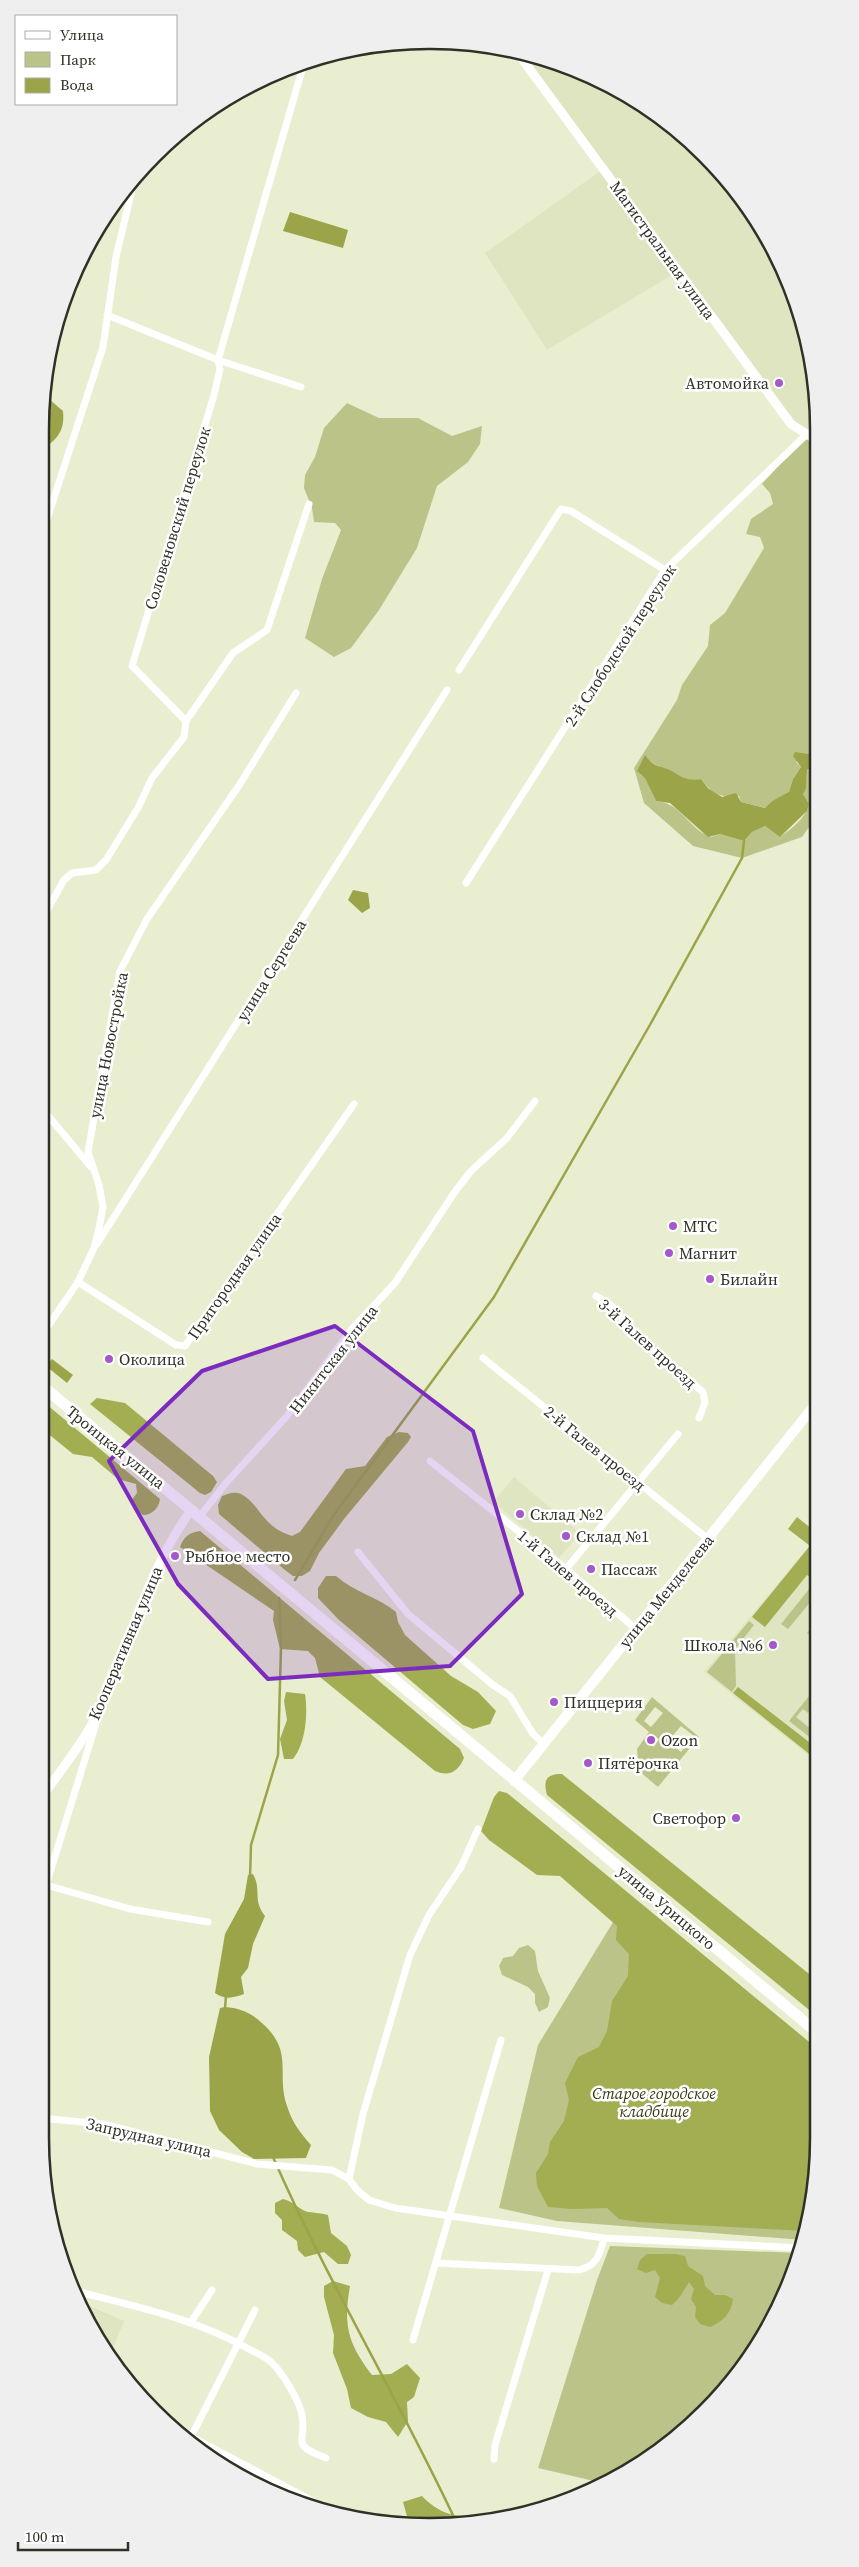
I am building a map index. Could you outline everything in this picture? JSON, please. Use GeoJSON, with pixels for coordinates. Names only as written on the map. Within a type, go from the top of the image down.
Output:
{"type":"FeatureCollection","features":[{"type":"Feature","properties":{"kind":"main road","name":"Троицкая улица"},"geometry":{"type":"LineString","coordinates":[[49,1391],[196,1512],[514,1781]]}},
{"type":"Feature","properties":{"kind":"main road","name":"улица Менделеева"},"geometry":{"type":"LineString","coordinates":[[514,1781],[810,1411]]}},
{"type":"Feature","properties":{"kind":"main road","name":"улица Урицкого"},"geometry":{"type":"LineString","coordinates":[[514,1781],[810,2027]]}},
{"type":"Feature","properties":{"kind":"street","name":"Магистральная улица"},"geometry":{"type":"LineString","coordinates":[[524,61],[790,424],[810,436]]}},
{"type":"Feature","properties":{"kind":"street"},"geometry":{"type":"LineString","coordinates":[[218,360],[301,71]]}},
{"type":"Feature","properties":{"kind":"street"},"geometry":{"type":"LineString","coordinates":[[49,513],[103,347],[116,257],[131,193]]}},
{"type":"Feature","properties":{"kind":"street"},"geometry":{"type":"LineString","coordinates":[[107,315],[218,360],[302,387]]}},
{"type":"Feature","properties":{"kind":"street","name":"Соловеновский переулок"},"geometry":{"type":"LineString","coordinates":[[186,721],[132,666],[214,395],[220,369],[218,360]]}},
{"type":"Feature","properties":{"kind":"street","name":"2-й Слободской переулок"},"geometry":{"type":"LineString","coordinates":[[466,883],[665,570],[807,434]]}},
{"type":"Feature","properties":{"kind":"street"},"geometry":{"type":"LineString","coordinates":[[49,907],[64,880],[72,874],[96,870],[106,860],[138,808],[152,778],[184,737],[186,721],[233,654],[267,630],[309,504]]}},
{"type":"Feature","properties":{"kind":"street"},"geometry":{"type":"LineString","coordinates":[[459,670],[561,508],[572,510],[665,570]]}},
{"type":"Feature","properties":{"kind":"street","name":"улица Сергеева"},"geometry":{"type":"LineString","coordinates":[[94,1248],[447,690]]}},
{"type":"Feature","properties":{"kind":"street","name":"улица Новостройка"},"geometry":{"type":"LineString","coordinates":[[49,1325],[78,1282],[94,1248],[103,1207],[88,1152],[120,971],[146,920],[240,784],[296,694]]}},
{"type":"Feature","properties":{"kind":"street","name":"Никитская улица"},"geometry":{"type":"LineString","coordinates":[[196,1512],[287,1416],[351,1330],[395,1282],[454,1193],[471,1171],[507,1138],[535,1100]]}},
{"type":"Feature","properties":{"kind":"street","name":"Пригородная улица"},"geometry":{"type":"LineString","coordinates":[[78,1282],[176,1345],[185,1346],[354,1104]]}},
{"type":"Feature","properties":{"kind":"street"},"geometry":{"type":"LineString","coordinates":[[49,1117],[95,1172]]}},
{"type":"Feature","properties":{"kind":"street","name":"3-й Галев проезд"},"geometry":{"type":"LineString","coordinates":[[596,1296],[612,1306],[639,1339],[703,1392],[705,1402],[698,1418]]}},
{"type":"Feature","properties":{"kind":"street","name":"2-й Галев проезд"},"geometry":{"type":"LineString","coordinates":[[483,1358],[708,1539]]}},
{"type":"Feature","properties":{"kind":"street"},"geometry":{"type":"LineString","coordinates":[[566,1569],[678,1434]]}},
{"type":"Feature","properties":{"kind":"street","name":"1-й Галев проезд"},"geometry":{"type":"LineString","coordinates":[[430,1461],[566,1569],[636,1629]]}},
{"type":"Feature","properties":{"kind":"street","name":"Кооперативная улица"},"geometry":{"type":"LineString","coordinates":[[49,1786],[100,1710],[158,1563],[172,1537],[196,1512]]}},
{"type":"Feature","properties":{"kind":"street"},"geometry":{"type":"LineString","coordinates":[[358,1552],[408,1614],[516,1702],[533,1734],[544,1744]]}},
{"type":"Feature","properties":{"kind":"street"},"geometry":{"type":"LineString","coordinates":[[49,1876],[90,1748],[100,1710]]}},
{"type":"Feature","properties":{"kind":"street"},"geometry":{"type":"LineString","coordinates":[[478,1829],[460,1867],[429,1915],[410,1955],[363,2114],[349,2179],[356,2190],[370,2200],[395,2208],[604,2238],[794,2248]]}},
{"type":"Feature","properties":{"kind":"street"},"geometry":{"type":"LineString","coordinates":[[49,1886],[130,1909],[208,1922]]}},
{"type":"Feature","properties":{"kind":"street"},"geometry":{"type":"LineString","coordinates":[[413,2340],[501,2040]]}},
{"type":"Feature","properties":{"kind":"street","name":"Запрудная улица"},"geometry":{"type":"LineString","coordinates":[[49,2119],[103,2124],[256,2164],[332,2170],[349,2179]]}},
{"type":"Feature","properties":{"kind":"street"},"geometry":{"type":"LineString","coordinates":[[436,2263],[548,2270],[588,2268],[595,2262],[604,2238]]}},
{"type":"Feature","properties":{"kind":"street"},"geometry":{"type":"LineString","coordinates":[[494,2459],[495,2445],[548,2270]]}},
{"type":"Feature","properties":{"kind":"street"},"geometry":{"type":"LineString","coordinates":[[191,2322],[212,2290]]}},
{"type":"Feature","properties":{"kind":"street"},"geometry":{"type":"LineString","coordinates":[[82,2293],[191,2322],[237,2343],[272,2363],[296,2399],[302,2416],[300,2438],[304,2446],[311,2452],[326,2458]]}},
{"type":"Feature","properties":{"kind":"street"},"geometry":{"type":"LineString","coordinates":[[192,2435],[255,2310]]}},
{"type":"Feature","properties":{"kind":"street"},"geometry":{"type":"LineString","coordinates":[[218,2454],[302,2496]]}},
{"type":"Feature","properties":{"kind":"highlighted area"},"geometry":{"type":"Polygon","coordinates":[[[335,1326],[473,1431],[522,1594],[450,1666],[268,1679],[178,1584],[109,1461],[202,1371],[335,1326]]]}},
{"type":"Feature","properties":{"kind":"shaded area"},"geometry":{"type":"Polygon","coordinates":[[[525,61],[552,69],[598,88],[641,113],[681,143],[716,178],[732,198],[771,261],[790,307],[803,355],[807,380],[810,435],[791,424],[677,272],[547,350],[485,253],[603,169],[525,61]]]}},
{"type":"Feature","properties":{"kind":"shaded area"},"geometry":{"type":"Polygon","coordinates":[[[514,1477],[580,1533],[559,1558],[493,1502],[514,1477]]]}},
{"type":"Feature","properties":{"kind":"shaded area","name":"Школа №6"},"geometry":{"type":"Polygon","coordinates":[[[809,1546],[810,1547],[810,1757],[704,1672],[809,1546]]]}},
{"type":"Feature","properties":{"kind":"shaded area"},"geometry":{"type":"Polygon","coordinates":[[[87,2305],[124,2321],[113,2349],[87,2305]]]}},
{"type":"Feature","properties":{"kind":"green space"},"geometry":{"type":"Polygon","coordinates":[[[347,403],[379,418],[418,418],[452,436],[482,426],[480,444],[468,462],[437,486],[417,548],[379,610],[351,648],[334,657],[305,638],[322,579],[341,530],[335,523],[314,522],[312,508],[304,488],[305,475],[315,457],[324,428],[347,403]]]}},
{"type":"Feature","properties":{"kind":"green space"},"geometry":{"type":"Polygon","coordinates":[[[806,436],[810,438],[810,750],[796,762],[801,767],[793,779],[789,793],[772,801],[766,808],[741,802],[739,796],[727,797],[717,794],[701,779],[691,780],[685,778],[657,766],[649,760],[640,774],[645,777],[656,801],[672,806],[703,833],[711,837],[720,834],[744,841],[752,832],[765,826],[780,837],[797,823],[805,814],[809,804],[803,794],[807,776],[806,771],[810,769],[810,826],[802,837],[742,858],[693,846],[644,803],[634,768],[677,700],[682,685],[708,646],[710,625],[725,613],[764,548],[760,537],[746,534],[751,519],[773,504],[770,493],[762,484],[806,436]]]}},
{"type":"Feature","properties":{"kind":"green space"},"geometry":{"type":"Polygon","coordinates":[[[97,1398],[125,1403],[213,1476],[217,1482],[211,1492],[205,1495],[200,1493],[90,1404],[97,1398]]]}},
{"type":"Feature","properties":{"kind":"green space"},"geometry":{"type":"Polygon","coordinates":[[[49,1406],[160,1499],[158,1505],[149,1514],[143,1515],[133,1507],[131,1501],[137,1493],[136,1484],[118,1479],[92,1457],[73,1454],[49,1434],[49,1406]]]}},
{"type":"Feature","properties":{"kind":"green space"},"geometry":{"type":"Polygon","coordinates":[[[399,1432],[408,1433],[411,1437],[408,1442],[344,1519],[319,1553],[310,1571],[302,1576],[293,1576],[219,1514],[218,1505],[222,1496],[238,1493],[247,1498],[274,1527],[292,1536],[300,1532],[346,1469],[365,1466],[387,1437],[399,1432]]]}},
{"type":"Feature","properties":{"kind":"green space"},"geometry":{"type":"Polygon","coordinates":[[[797,1517],[810,1528],[810,1546],[788,1529],[797,1517]]]}},
{"type":"Feature","properties":{"kind":"green space"},"geometry":{"type":"Polygon","coordinates":[[[200,1531],[460,1749],[464,1758],[459,1767],[449,1773],[435,1771],[320,1677],[315,1658],[308,1651],[280,1649],[273,1620],[274,1611],[180,1547],[187,1536],[200,1531]]]}},
{"type":"Feature","properties":{"kind":"green space"},"geometry":{"type":"Polygon","coordinates":[[[810,1548],[810,1577],[807,1575],[765,1627],[752,1617],[810,1548]]]}},
{"type":"Feature","properties":{"kind":"green space"},"geometry":{"type":"Polygon","coordinates":[[[326,1576],[336,1576],[343,1582],[382,1602],[396,1612],[398,1622],[405,1635],[451,1676],[478,1692],[496,1711],[490,1724],[473,1729],[463,1725],[338,1619],[318,1598],[318,1588],[326,1576]]]}},
{"type":"Feature","properties":{"kind":"green space"},"geometry":{"type":"Polygon","coordinates":[[[810,1588],[810,1602],[788,1629],[781,1624],[810,1588]]]}},
{"type":"Feature","properties":{"kind":"green space"},"geometry":{"type":"Polygon","coordinates":[[[749,1621],[754,1625],[735,1649],[736,1686],[732,1692],[707,1672],[749,1621]]]}},
{"type":"Feature","properties":{"kind":"green space"},"geometry":{"type":"Polygon","coordinates":[[[738,1687],[810,1743],[810,1754],[733,1693],[738,1687]]]}},
{"type":"Feature","properties":{"kind":"green space"},"geometry":{"type":"Polygon","coordinates":[[[286,1692],[305,1694],[306,1702],[305,1728],[301,1745],[293,1759],[284,1759],[280,1739],[287,1720],[284,1701],[286,1692]]]}},
{"type":"Feature","properties":{"kind":"green space"},"geometry":{"type":"Polygon","coordinates":[[[810,1695],[810,1711],[808,1713],[803,1709],[796,1717],[810,1729],[810,1737],[789,1721],[810,1695]]]}},
{"type":"Feature","properties":{"kind":"green space"},"geometry":{"type":"Polygon","coordinates":[[[652,1697],[699,1737],[658,1787],[639,1771],[637,1749],[649,1732],[635,1720],[652,1697]],[[655,1707],[644,1721],[651,1727],[663,1713],[655,1707]],[[681,1726],[668,1741],[681,1752],[694,1736],[681,1726]],[[650,1733],[644,1740],[654,1747],[659,1739],[650,1733]]]}},
{"type":"Feature","properties":{"kind":"green space"},"geometry":{"type":"Polygon","coordinates":[[[562,1774],[810,1975],[810,2011],[547,1795],[545,1785],[547,1779],[552,1775],[562,1774]]]}},
{"type":"Feature","properties":{"kind":"green space","name":"Старое городское кладбище"},"geometry":{"type":"Polygon","coordinates":[[[499,1791],[507,1793],[810,2043],[809,2162],[807,2187],[798,2231],[639,2222],[619,2219],[607,2208],[572,2209],[548,2207],[537,2186],[536,2173],[548,2154],[550,2142],[564,2121],[569,2100],[565,2083],[578,2057],[599,2047],[607,2031],[612,2001],[628,1976],[629,1954],[616,1940],[617,1926],[560,1876],[537,1875],[489,1840],[481,1831],[494,1797],[499,1791]]]}},
{"type":"Feature","properties":{"kind":"green space","name":"Старое городское кладбище"},"geometry":{"type":"Polygon","coordinates":[[[618,1914],[810,2128],[807,2187],[796,2239],[557,2221],[499,2208],[538,2045],[618,1914]]]}},
{"type":"Feature","properties":{"kind":"green space"},"geometry":{"type":"Polygon","coordinates":[[[528,1945],[535,1951],[538,1971],[550,1998],[548,2007],[539,2012],[535,2003],[535,1994],[528,1987],[502,1975],[499,1966],[503,1958],[513,1956],[519,1948],[528,1945]]]}},
{"type":"Feature","properties":{"kind":"green space"},"geometry":{"type":"Polygon","coordinates":[[[283,2199],[308,2212],[328,2215],[331,2233],[347,2246],[351,2255],[348,2264],[338,2264],[324,2252],[305,2257],[298,2250],[297,2241],[282,2230],[282,2220],[275,2213],[275,2203],[283,2199]]]}},
{"type":"Feature","properties":{"kind":"green space"},"geometry":{"type":"Polygon","coordinates":[[[610,2246],[792,2253],[771,2306],[759,2328],[732,2369],[716,2389],[681,2424],[661,2440],[620,2467],[594,2481],[538,2468],[597,2280],[610,2246]]]}},
{"type":"Feature","properties":{"kind":"green space"},"geometry":{"type":"Polygon","coordinates":[[[647,2254],[685,2256],[688,2266],[703,2276],[705,2286],[715,2295],[725,2295],[733,2299],[726,2316],[710,2327],[700,2324],[695,2317],[696,2307],[691,2299],[694,2289],[689,2282],[672,2305],[662,2303],[655,2297],[660,2278],[655,2270],[646,2273],[637,2269],[640,2260],[647,2254]]]}},
{"type":"Feature","properties":{"kind":"green space"},"geometry":{"type":"Polygon","coordinates":[[[333,2281],[350,2286],[347,2312],[349,2334],[357,2353],[372,2375],[391,2374],[407,2364],[420,2378],[414,2397],[407,2402],[408,2421],[398,2437],[386,2422],[368,2417],[351,2408],[347,2389],[333,2353],[334,2335],[324,2297],[324,2286],[333,2281]]]}},
{"type":"Feature","properties":{"kind":"green space"},"geometry":{"type":"Polygon","coordinates":[[[422,2496],[438,2509],[454,2515],[466,2516],[407,2517],[403,2502],[422,2496]]]}},
{"type":"Feature","properties":{"kind":"water"},"geometry":{"type":"Polygon","coordinates":[[[290,212],[348,230],[343,248],[283,231],[290,212]]]}},
{"type":"Feature","properties":{"kind":"water"},"geometry":{"type":"Polygon","coordinates":[[[50,400],[63,411],[63,424],[56,439],[49,444],[50,400]]]}},
{"type":"Feature","properties":{"kind":"water"},"geometry":{"type":"Polygon","coordinates":[[[810,750],[810,768],[807,770],[806,788],[803,794],[809,804],[807,811],[780,837],[765,826],[752,832],[744,841],[720,834],[708,837],[670,803],[656,801],[645,778],[637,771],[645,755],[654,764],[683,777],[692,780],[701,779],[708,788],[722,797],[736,793],[741,802],[765,808],[772,801],[789,792],[793,779],[801,767],[793,756],[795,752],[808,754],[810,750]]]}},
{"type":"Feature","properties":{"kind":"water"},"geometry":{"type":"Polygon","coordinates":[[[353,890],[368,893],[370,908],[362,913],[348,900],[353,890]]]}},
{"type":"Feature","properties":{"kind":"water"},"geometry":{"type":"Polygon","coordinates":[[[52,1359],[73,1375],[67,1383],[49,1368],[49,1362],[52,1359]]]}},
{"type":"Feature","properties":{"kind":"water"},"geometry":{"type":"Polygon","coordinates":[[[253,1874],[257,1885],[259,1905],[265,1916],[253,1944],[248,1968],[241,1977],[244,1994],[222,1997],[215,1993],[225,1934],[244,1899],[248,1875],[253,1874]]]}},
{"type":"Feature","properties":{"kind":"water"},"geometry":{"type":"Polygon","coordinates":[[[220,2008],[241,2010],[255,2017],[272,2034],[278,2044],[281,2054],[284,2094],[287,2106],[297,2127],[311,2145],[306,2158],[254,2159],[242,2152],[219,2130],[210,2111],[209,2057],[220,2008]]]}},
{"type":"Feature","properties":{"kind":"waterway"},"geometry":{"type":"LineString","coordinates":[[295,1580],[333,1516],[494,1297],[651,1023],[742,858],[744,841]]}},
{"type":"Feature","properties":{"kind":"waterway"},"geometry":{"type":"LineString","coordinates":[[250,1878],[251,1845],[278,1755],[281,1647],[279,1598]]}},
{"type":"Feature","properties":{"kind":"waterway"},"geometry":{"type":"LineString","coordinates":[[225,2008],[226,1996]]}},
{"type":"Feature","properties":{"kind":"waterway"},"geometry":{"type":"LineString","coordinates":[[273,2157],[340,2296],[436,2479],[454,2517]]}},
{"type":"Feature","properties":{"kind":"place","name":"Автомойка"},"geometry":{"type":"Point","coordinates":[779,383]}},
{"type":"Feature","properties":{"kind":"place","name":"МТС"},"geometry":{"type":"Point","coordinates":[673,1226]}},
{"type":"Feature","properties":{"kind":"place","name":"Магнит"},"geometry":{"type":"Point","coordinates":[669,1253]}},
{"type":"Feature","properties":{"kind":"place","name":"Билайн"},"geometry":{"type":"Point","coordinates":[710,1279]}},
{"type":"Feature","properties":{"kind":"place","name":"Околица"},"geometry":{"type":"Point","coordinates":[109,1359]}},
{"type":"Feature","properties":{"kind":"place","name":"Склад №2"},"geometry":{"type":"Point","coordinates":[520,1514]}},
{"type":"Feature","properties":{"kind":"place","name":"Склад №1"},"geometry":{"type":"Point","coordinates":[566,1536]}},
{"type":"Feature","properties":{"kind":"place","name":"Рыбное место"},"geometry":{"type":"Point","coordinates":[175,1556]}},
{"type":"Feature","properties":{"kind":"place","name":"Пассаж"},"geometry":{"type":"Point","coordinates":[591,1569]}},
{"type":"Feature","properties":{"kind":"place","name":"Школа №6"},"geometry":{"type":"Point","coordinates":[773,1645]}},
{"type":"Feature","properties":{"kind":"place","name":"Пиццерия"},"geometry":{"type":"Point","coordinates":[554,1702]}},
{"type":"Feature","properties":{"kind":"place","name":"Ozon"},"geometry":{"type":"Point","coordinates":[651,1740]}},
{"type":"Feature","properties":{"kind":"place","name":"Пятёрочка"},"geometry":{"type":"Point","coordinates":[588,1763]}},
{"type":"Feature","properties":{"kind":"place","name":"Светофор"},"geometry":{"type":"Point","coordinates":[736,1818]}}]}
